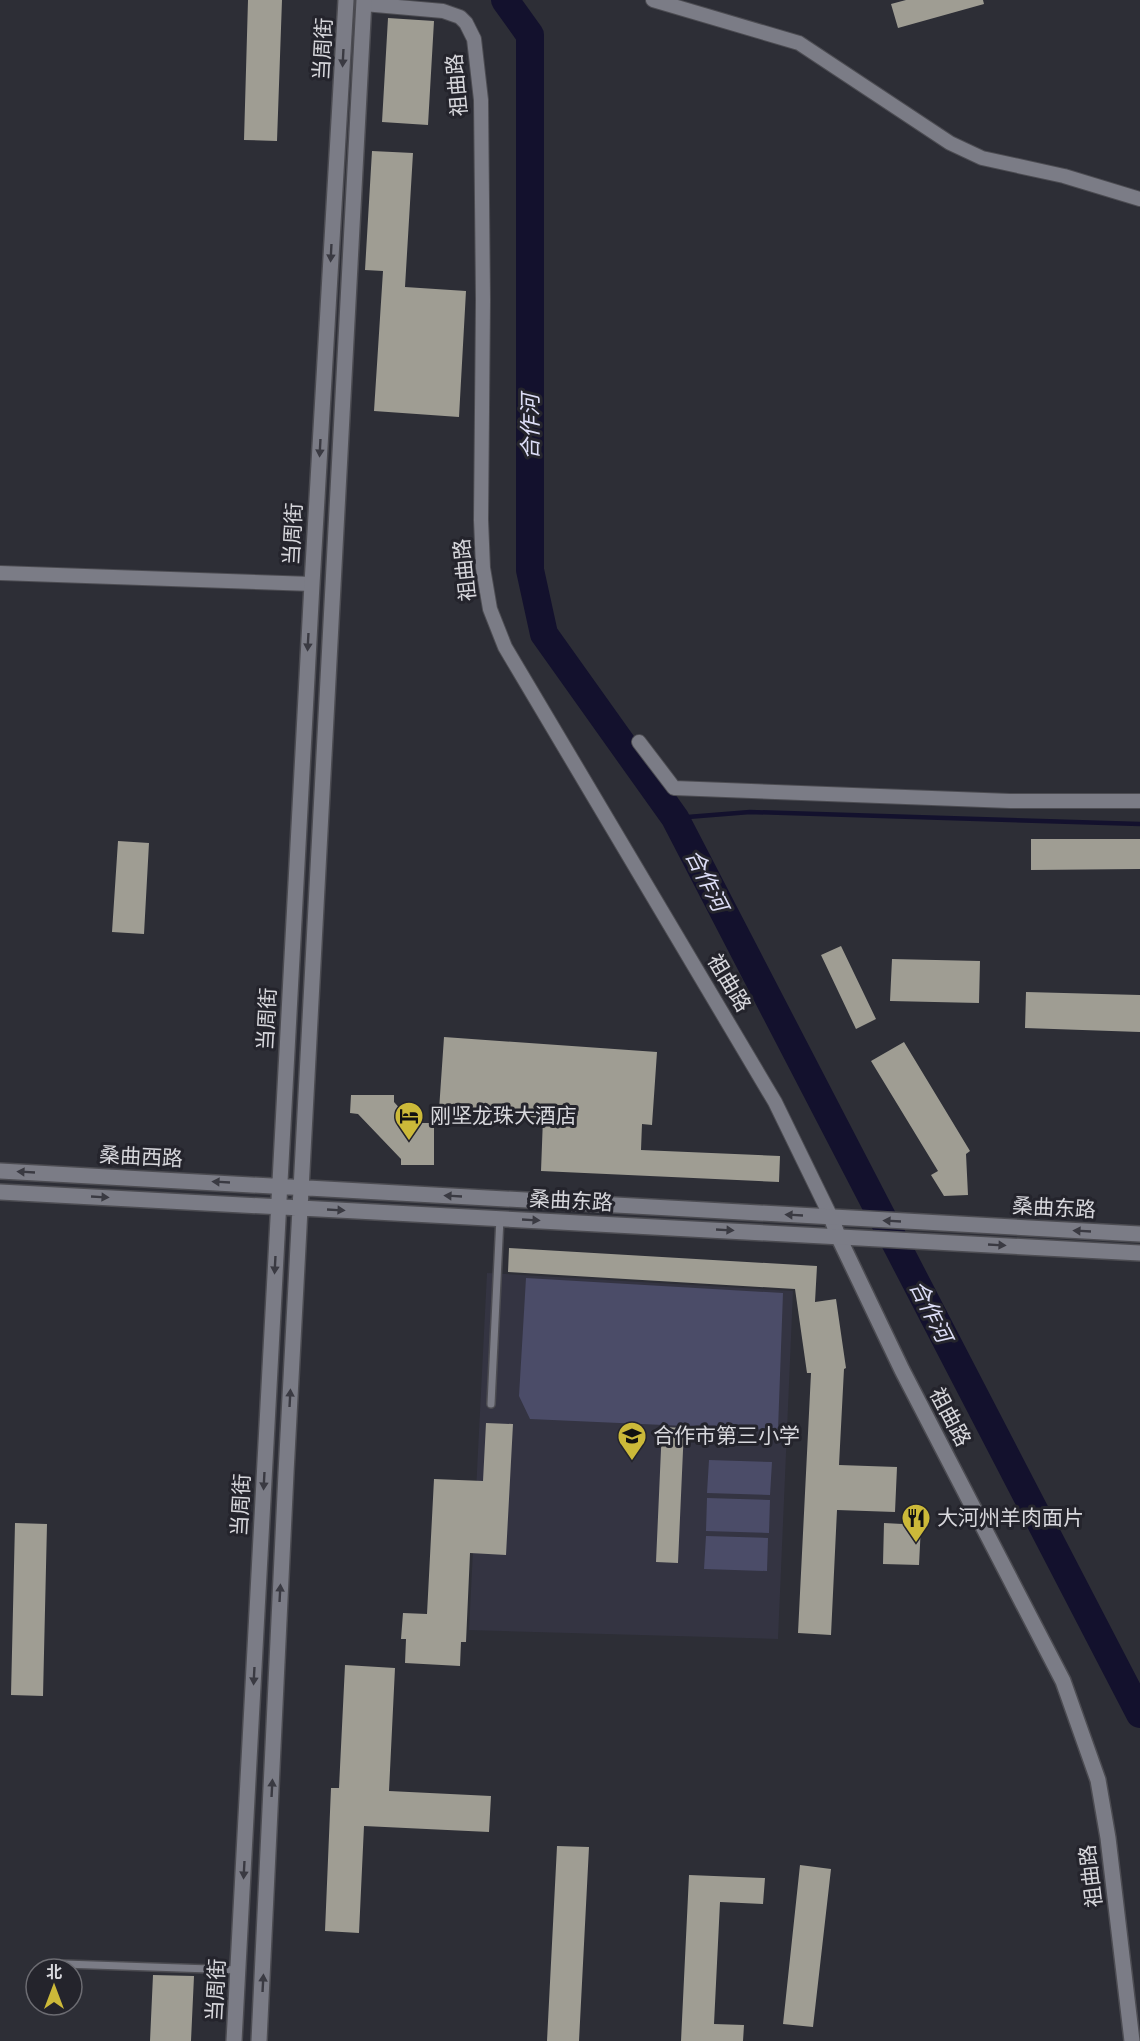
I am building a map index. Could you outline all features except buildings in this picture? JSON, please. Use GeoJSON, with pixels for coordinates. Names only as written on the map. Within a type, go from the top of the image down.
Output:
{"type":"FeatureCollection","features":[{"type":"Feature","properties":{"kind":"main road","name":"当周街"},"geometry":{"type":"LineString","coordinates":[[234,2041],[312,584],[346,0]]}},
{"type":"Feature","properties":{"kind":"main road","name":"当周街"},"geometry":{"type":"LineString","coordinates":[[259,2041],[285,1485],[364,1]]}},
{"type":"Feature","properties":{"kind":"main road","name":"桑曲西路"},"geometry":{"type":"LineString","coordinates":[[0,1171],[279,1186]]}},
{"type":"Feature","properties":{"kind":"main road","name":"桑曲东路"},"geometry":{"type":"LineString","coordinates":[[279,1186],[1140,1234]]}},
{"type":"Feature","properties":{"kind":"main road","name":"桑曲西路"},"geometry":{"type":"LineString","coordinates":[[0,1192],[278,1207]]}},
{"type":"Feature","properties":{"kind":"main road","name":"桑曲东路"},"geometry":{"type":"LineString","coordinates":[[278,1207],[1140,1253]]}},
{"type":"Feature","properties":{"kind":"main road","name":"祖曲路"},"geometry":{"type":"LineString","coordinates":[[831,1217],[902,1370],[1063,1681],[1083,1732],[1098,1780],[1108,1838],[1132,2041]]}},
{"type":"Feature","properties":{"kind":"street"},"geometry":{"type":"LineString","coordinates":[[652,0],[799,43],[950,143],[982,159],[1064,176],[1140,199]]}},
{"type":"Feature","properties":{"kind":"street","name":"祖曲路"},"geometry":{"type":"LineString","coordinates":[[364,1],[443,10],[460,17],[466,23],[474,39],[481,100],[483,300],[481,520],[486,589],[496,628],[775,1102],[831,1217]]}},
{"type":"Feature","properties":{"kind":"street"},"geometry":{"type":"LineString","coordinates":[[0,573],[312,584]]}},
{"type":"Feature","properties":{"kind":"street"},"geometry":{"type":"LineString","coordinates":[[639,741],[674,788],[1010,801],[1140,801]]}},
{"type":"Feature","properties":{"kind":"lane"},"geometry":{"type":"LineString","coordinates":[[491,1404],[500,1218]]}},
{"type":"Feature","properties":{"kind":"lane"},"geometry":{"type":"LineString","coordinates":[[84,1965],[239,1970]]}},
{"type":"Feature","properties":{"kind":"shaded area","name":"合作市第三小学"},"geometry":{"type":"Polygon","coordinates":[[[487,1273],[793,1291],[778,1639],[469,1630],[487,1273]]]}},
{"type":"Feature","properties":{"kind":"shaded area"},"geometry":{"type":"Polygon","coordinates":[[[526,1278],[783,1293],[778,1430],[530,1419],[519,1396],[526,1278]]]}},
{"type":"Feature","properties":{"kind":"shaded area"},"geometry":{"type":"Polygon","coordinates":[[[709,1460],[772,1462],[770,1495],[707,1493],[709,1460]]]}},
{"type":"Feature","properties":{"kind":"shaded area"},"geometry":{"type":"Polygon","coordinates":[[[707,1498],[770,1500],[769,1533],[706,1531],[707,1498]]]}},
{"type":"Feature","properties":{"kind":"shaded area"},"geometry":{"type":"Polygon","coordinates":[[[706,1536],[768,1538],[767,1571],[704,1569],[706,1536]]]}},
{"type":"Feature","properties":{"kind":"waterway","name":"合作河"},"geometry":{"type":"LineString","coordinates":[[505,0],[530,35],[530,570],[544,634],[675,818],[1140,1714]]}},
{"type":"Feature","properties":{"kind":"waterway"},"geometry":{"type":"LineString","coordinates":[[675,818],[750,812],[1140,824]]}},
{"type":"Feature","properties":{"kind":"place","name":"刚坚龙珠大酒店"},"geometry":{"type":"Point","coordinates":[409,1142]}},
{"type":"Feature","properties":{"kind":"place","name":"合作市第三小学"},"geometry":{"type":"Point","coordinates":[632,1462]}},
{"type":"Feature","properties":{"kind":"place","name":"大河州羊肉面片"},"geometry":{"type":"Point","coordinates":[916,1544]}}]}
